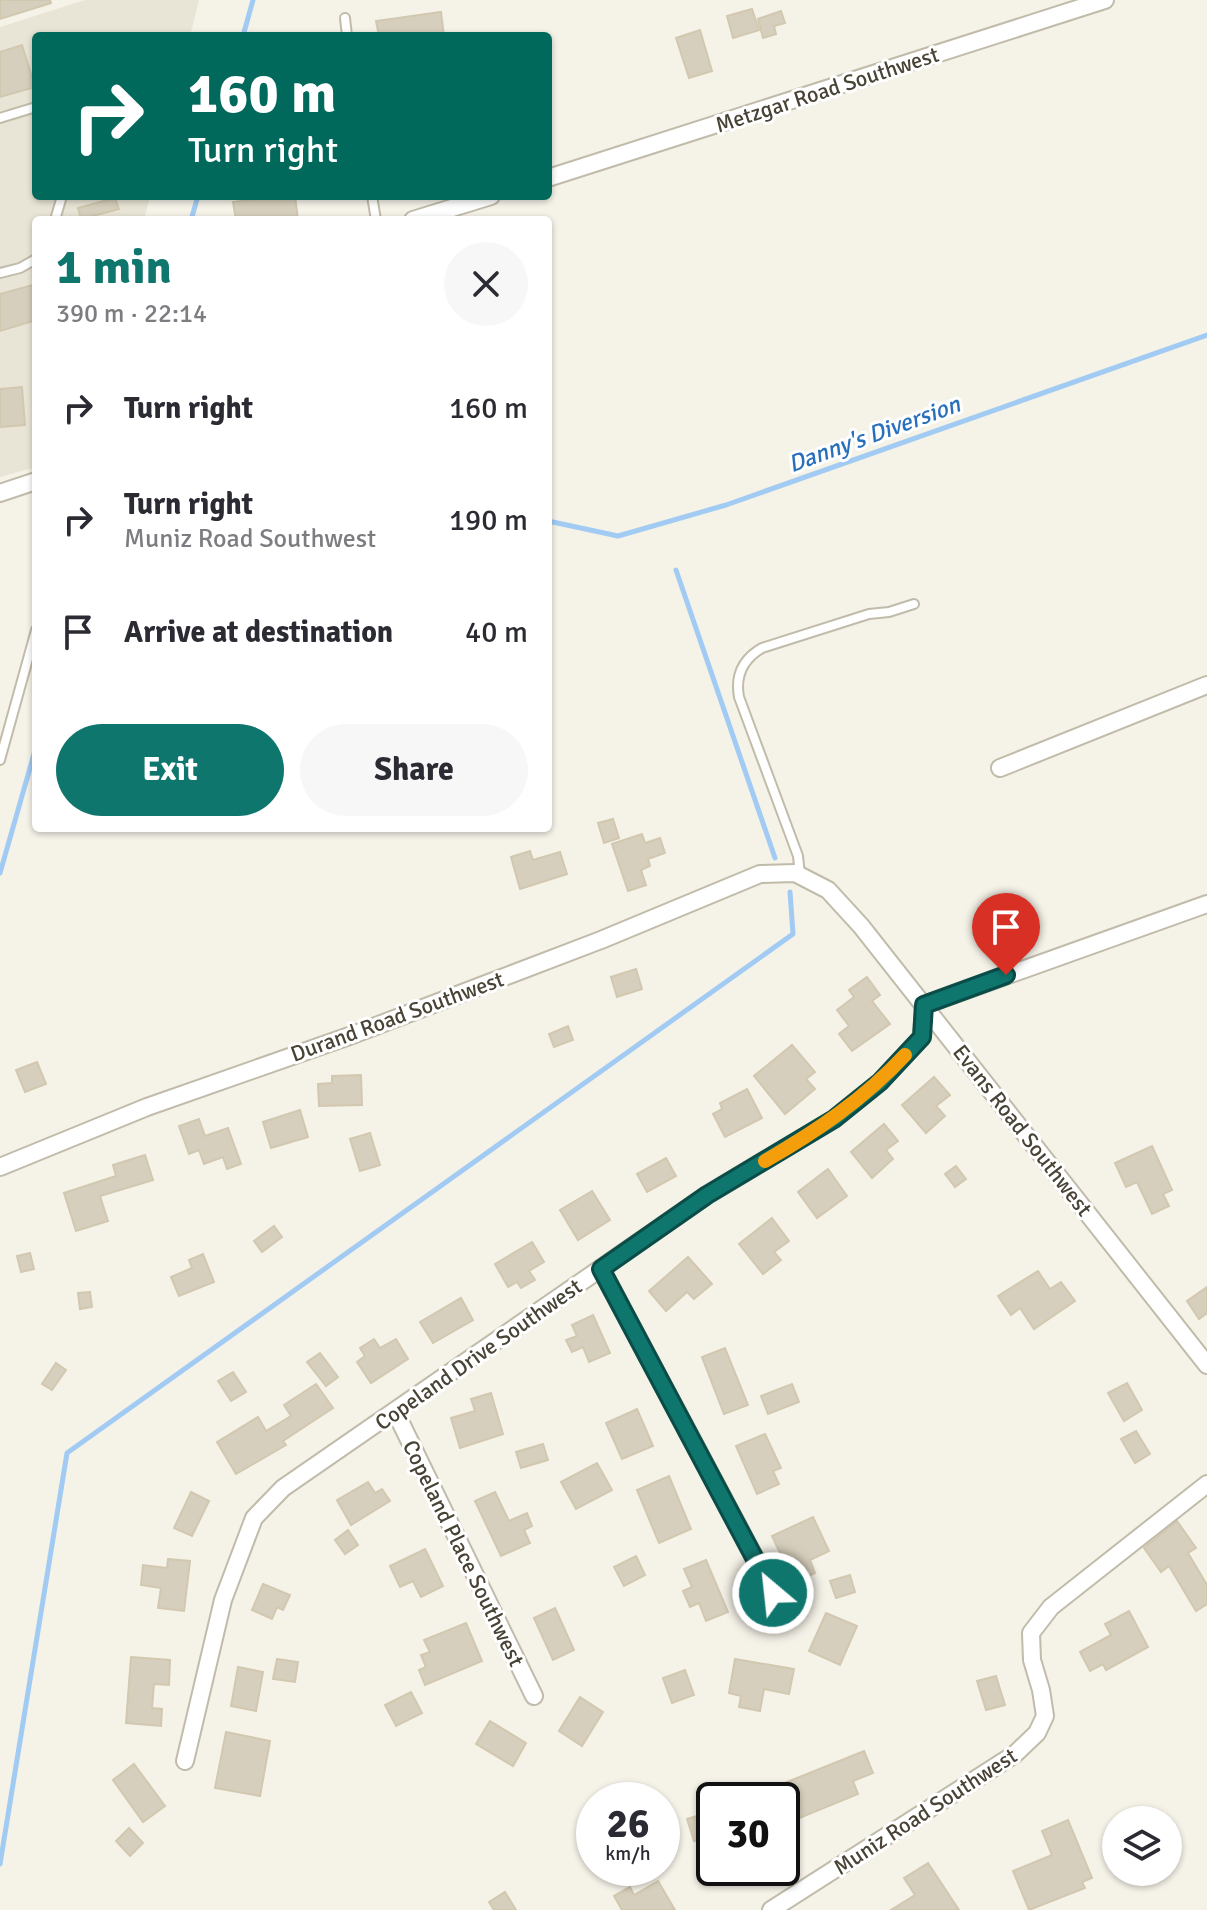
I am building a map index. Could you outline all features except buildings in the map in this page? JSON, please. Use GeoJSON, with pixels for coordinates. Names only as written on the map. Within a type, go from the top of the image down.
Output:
{"type":"FeatureCollection","features":[{"type":"Feature","properties":{"kind":"street","name":"Metzgar Road Southwest"},"geometry":{"type":"LineString","coordinates":[[552,177],[1105,0]]}},
{"type":"Feature","properties":{"kind":"street"},"geometry":{"type":"LineString","coordinates":[[426,216],[478,200]]}},
{"type":"Feature","properties":{"kind":"street"},"geometry":{"type":"LineString","coordinates":[[0,493],[32,482]]}},
{"type":"Feature","properties":{"kind":"street"},"geometry":{"type":"LineString","coordinates":[[1000,768],[1207,685]]}},
{"type":"Feature","properties":{"kind":"street","name":"Durand Road Southwest"},"geometry":{"type":"LineString","coordinates":[[0,1167],[147,1107],[355,1034],[615,935],[760,874],[797,874]]}},
{"type":"Feature","properties":{"kind":"street","name":"Evans Road Southwest"},"geometry":{"type":"LineString","coordinates":[[797,874],[828,890],[924,1005],[1207,1365]]}},
{"type":"Feature","properties":{"kind":"street"},"geometry":{"type":"LineString","coordinates":[[924,1005],[1207,904]]}},
{"type":"Feature","properties":{"kind":"street","name":"Copeland Drive Southwest"},"geometry":{"type":"LineString","coordinates":[[185,1761],[223,1600],[254,1518],[283,1488],[707,1195],[834,1119],[869,1091],[922,1037],[924,1005]]}},
{"type":"Feature","properties":{"kind":"street"},"geometry":{"type":"LineString","coordinates":[[601,1269],[788,1620]]}},
{"type":"Feature","properties":{"kind":"street","name":"Copeland Place Southwest"},"geometry":{"type":"LineString","coordinates":[[395,1411],[534,1696]]}},
{"type":"Feature","properties":{"kind":"street","name":"Muniz Road Southwest"},"geometry":{"type":"LineString","coordinates":[[771,1910],[1003,1762],[1037,1733],[1045,1716],[1032,1660],[1031,1633],[1051,1607],[1207,1484]]}},
{"type":"Feature","properties":{"kind":"lane"},"geometry":{"type":"LineString","coordinates":[[345,18],[347,32]]}},
{"type":"Feature","properties":{"kind":"lane"},"geometry":{"type":"LineString","coordinates":[[0,118],[32,108]]}},
{"type":"Feature","properties":{"kind":"lane"},"geometry":{"type":"LineString","coordinates":[[0,273],[32,261]]}},
{"type":"Feature","properties":{"kind":"lane"},"geometry":{"type":"LineString","coordinates":[[797,874],[798,856],[739,697],[737,685],[740,671],[747,657],[762,648],[869,614],[914,604]]}},
{"type":"Feature","properties":{"kind":"lane"},"geometry":{"type":"LineString","coordinates":[[0,760],[32,644]]}},
{"type":"Feature","properties":{"kind":"shaded area"},"geometry":{"type":"Polygon","coordinates":[[[85,0],[199,0],[191,32],[32,32],[32,200],[149,200],[145,216],[32,216],[32,468],[0,477],[0,27],[85,0]]]}},
{"type":"Feature","properties":{"kind":"waterway"},"geometry":{"type":"LineString","coordinates":[[244,32],[253,0]]}},
{"type":"Feature","properties":{"kind":"waterway"},"geometry":{"type":"LineString","coordinates":[[192,216],[197,200]]}},
{"type":"Feature","properties":{"kind":"waterway","name":"Danny's Diversion"},"geometry":{"type":"LineString","coordinates":[[552,522],[618,536],[726,505],[1207,335]]}},
{"type":"Feature","properties":{"kind":"waterway"},"geometry":{"type":"LineString","coordinates":[[676,570],[775,858]]}},
{"type":"Feature","properties":{"kind":"waterway"},"geometry":{"type":"LineString","coordinates":[[0,873],[32,761]]}},
{"type":"Feature","properties":{"kind":"waterway"},"geometry":{"type":"LineString","coordinates":[[0,1864],[67,1453],[793,934],[790,892]]}},
{"type":"Feature","properties":{"kind":"slow traffic"},"geometry":{"type":"LineString","coordinates":[[765,1161],[834,1119],[880,1082],[905,1055]]}},
{"type":"Feature","properties":{"kind":"route"},"geometry":{"type":"LineString","coordinates":[[773,1593],[601,1269],[707,1195],[834,1119],[880,1082],[922,1037],[924,1005],[1006,975]]}}]}
